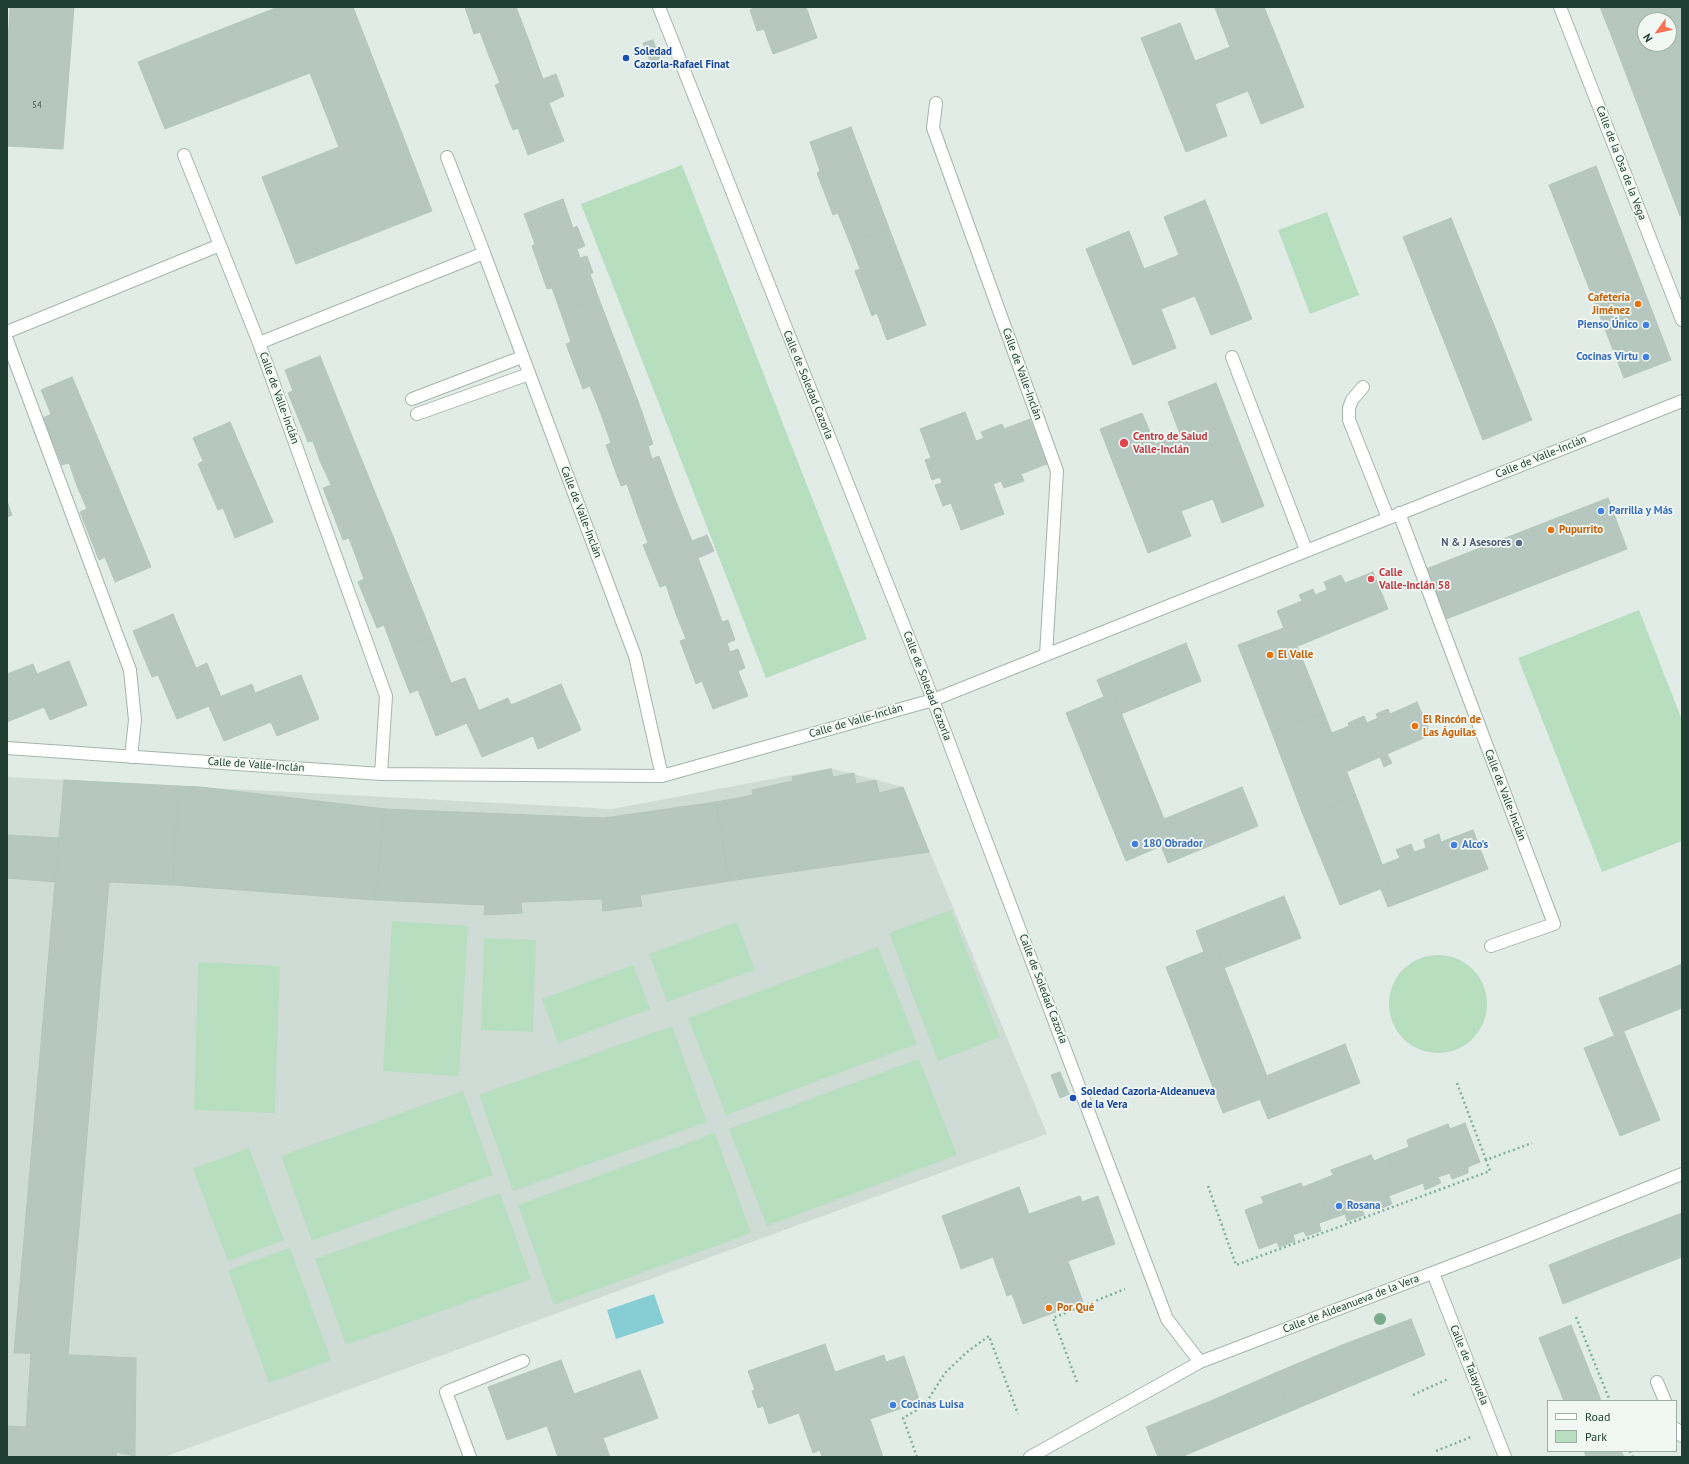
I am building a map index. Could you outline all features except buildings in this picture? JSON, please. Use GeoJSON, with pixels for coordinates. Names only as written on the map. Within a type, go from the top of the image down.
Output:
{"type":"FeatureCollection","features":[{"type":"Feature","properties":{"kind":"street","name":"Calle de Soledad Cazorla"},"geometry":{"type":"LineString","coordinates":[[659,7],[933,700],[1167,1319],[1200,1362]]}},
{"type":"Feature","properties":{"kind":"street","name":"Calle de la Osa de la Vega"},"geometry":{"type":"LineString","coordinates":[[1560,7],[1682,320]]}},
{"type":"Feature","properties":{"kind":"street","name":"Calle de Valle-Inclán"},"geometry":{"type":"LineString","coordinates":[[936,103],[933,128],[1057,471],[1046,655]]}},
{"type":"Feature","properties":{"kind":"street","name":"Calle de Valle-Inclán"},"geometry":{"type":"LineString","coordinates":[[184,155],[259,343],[386,696],[380,774]]}},
{"type":"Feature","properties":{"kind":"street","name":"Calle de Valle-Inclán"},"geometry":{"type":"LineString","coordinates":[[447,157],[635,656],[662,776]]}},
{"type":"Feature","properties":{"kind":"street"},"geometry":{"type":"LineString","coordinates":[[7,332],[220,245]]}},
{"type":"Feature","properties":{"kind":"street","name":"Calle de Valle-Inclán"},"geometry":{"type":"LineString","coordinates":[[259,343],[484,253]]}},
{"type":"Feature","properties":{"kind":"street"},"geometry":{"type":"LineString","coordinates":[[7,340],[130,670],[135,720],[131,757]]}},
{"type":"Feature","properties":{"kind":"street"},"geometry":{"type":"LineString","coordinates":[[412,399],[522,357]]}},
{"type":"Feature","properties":{"kind":"street"},"geometry":{"type":"LineString","coordinates":[[1232,357],[1306,550]]}},
{"type":"Feature","properties":{"kind":"street"},"geometry":{"type":"LineString","coordinates":[[417,414],[529,374]]}},
{"type":"Feature","properties":{"kind":"street"},"geometry":{"type":"LineString","coordinates":[[1363,388],[1352,400],[1349,408],[1349,420],[1394,516]]}},
{"type":"Feature","properties":{"kind":"street","name":"Calle de Valle-Inclán"},"geometry":{"type":"LineString","coordinates":[[7,748],[380,774],[662,776],[933,700],[1682,401]]}},
{"type":"Feature","properties":{"kind":"street","name":"Calle de Valle-Inclán"},"geometry":{"type":"LineString","coordinates":[[1394,516],[1554,924],[1490,946]]}},
{"type":"Feature","properties":{"kind":"street","name":"Calle de Aldeanueva de la Vera"},"geometry":{"type":"LineString","coordinates":[[1030,1457],[1200,1362],[1433,1273],[1682,1174]]}},
{"type":"Feature","properties":{"kind":"street","name":"Calle de Talayuela"},"geometry":{"type":"LineString","coordinates":[[1433,1273],[1506,1457]]}},
{"type":"Feature","properties":{"kind":"street"},"geometry":{"type":"LineString","coordinates":[[470,1457],[446,1392],[523,1361]]}},
{"type":"Feature","properties":{"kind":"street"},"geometry":{"type":"LineString","coordinates":[[1657,1382],[1664,1400]]}},
{"type":"Feature","properties":{"kind":"path"},"geometry":{"type":"LineString","coordinates":[[1208,1186],[1236,1265],[1490,1171],[1457,1083]]}},
{"type":"Feature","properties":{"kind":"path"},"geometry":{"type":"LineString","coordinates":[[1486,1160],[1532,1143]]}},
{"type":"Feature","properties":{"kind":"path"},"geometry":{"type":"LineString","coordinates":[[1077,1382],[1053,1318],[1125,1289]]}},
{"type":"Feature","properties":{"kind":"path"},"geometry":{"type":"LineString","coordinates":[[1576,1317],[1610,1400]]}},
{"type":"Feature","properties":{"kind":"path"},"geometry":{"type":"LineString","coordinates":[[917,1457],[903,1418],[924,1406],[945,1373],[967,1352],[989,1336],[1018,1414]]}},
{"type":"Feature","properties":{"kind":"path"},"geometry":{"type":"LineString","coordinates":[[1412,1395],[1448,1379]]}},
{"type":"Feature","properties":{"kind":"path"},"geometry":{"type":"LineString","coordinates":[[1436,1451],[1471,1437]]}},
{"type":"Feature","properties":{"kind":"shaded area"},"geometry":{"type":"Polygon","coordinates":[[[830,768],[903,787],[1047,1134],[164,1457],[7,1457],[7,777],[612,809],[830,768]]]}},
{"type":"Feature","properties":{"kind":"green space"},"geometry":{"type":"Polygon","coordinates":[[[682,165],[867,639],[766,678],[581,204],[682,165]]]}},
{"type":"Feature","properties":{"kind":"green space"},"geometry":{"type":"Polygon","coordinates":[[[1327,212],[1359,295],[1310,314],[1278,230],[1327,212]]]}},
{"type":"Feature","properties":{"kind":"green space"},"geometry":{"type":"Polygon","coordinates":[[[1639,610],[1682,720],[1682,841],[1602,872],[1518,658],[1639,610]]]}},
{"type":"Feature","properties":{"kind":"green space"},"geometry":{"type":"Polygon","coordinates":[[[951,910],[1000,1037],[938,1061],[889,933],[951,910]]]}},
{"type":"Feature","properties":{"kind":"green space"},"geometry":{"type":"Polygon","coordinates":[[[392,921],[468,926],[459,1076],[383,1071],[392,921]]]}},
{"type":"Feature","properties":{"kind":"green space"},"geometry":{"type":"Polygon","coordinates":[[[737,922],[755,970],[667,1002],[649,954],[737,922]]]}},
{"type":"Feature","properties":{"kind":"green space"},"geometry":{"type":"Polygon","coordinates":[[[484,938],[536,940],[533,1032],[481,1030],[484,938]]]}},
{"type":"Feature","properties":{"kind":"green space"},"geometry":{"type":"Polygon","coordinates":[[[878,947],[917,1044],[726,1115],[688,1018],[878,947]]]}},
{"type":"Feature","properties":{"kind":"green space"},"geometry":{"type":"Polygon","coordinates":[[[1438,955],[1457,958],[1473,969],[1484,985],[1487,1004],[1484,1023],[1473,1039],[1457,1050],[1438,1053],[1419,1050],[1403,1039],[1392,1023],[1389,1004],[1392,985],[1403,969],[1419,958],[1438,955]]]}},
{"type":"Feature","properties":{"kind":"green space"},"geometry":{"type":"Polygon","coordinates":[[[198,962],[280,966],[275,1113],[194,1110],[198,962]]]}},
{"type":"Feature","properties":{"kind":"green space"},"geometry":{"type":"Polygon","coordinates":[[[633,965],[650,1009],[558,1043],[542,999],[633,965]]]}},
{"type":"Feature","properties":{"kind":"green space"},"geometry":{"type":"Polygon","coordinates":[[[672,1026],[707,1122],[513,1191],[479,1095],[672,1026]]]}},
{"type":"Feature","properties":{"kind":"green space"},"geometry":{"type":"Polygon","coordinates":[[[919,1059],[957,1155],[767,1226],[729,1129],[919,1059]]]}},
{"type":"Feature","properties":{"kind":"green space"},"geometry":{"type":"Polygon","coordinates":[[[463,1091],[493,1175],[312,1241],[281,1156],[463,1091]]]}},
{"type":"Feature","properties":{"kind":"green space"},"geometry":{"type":"Polygon","coordinates":[[[715,1133],[751,1233],[554,1305],[518,1205],[715,1133]]]}},
{"type":"Feature","properties":{"kind":"green space"},"geometry":{"type":"Polygon","coordinates":[[[249,1148],[284,1240],[228,1261],[193,1169],[249,1148]]]}},
{"type":"Feature","properties":{"kind":"green space"},"geometry":{"type":"Polygon","coordinates":[[[500,1193],[531,1279],[346,1345],[315,1259],[500,1193]]]}},
{"type":"Feature","properties":{"kind":"green space"},"geometry":{"type":"Polygon","coordinates":[[[290,1248],[331,1360],[269,1383],[228,1270],[290,1248]]]}},
{"type":"Feature","properties":{"kind":"water"},"geometry":{"type":"Polygon","coordinates":[[[654,1294],[664,1323],[616,1339],[607,1310],[654,1294]]]}},
{"type":"Feature","properties":{"kind":"place","name":"Soledad Cazorla-Rafael Finat"},"geometry":{"type":"Point","coordinates":[626,58]}},
{"type":"Feature","properties":{"kind":"place","name":"Cafetería Jiménez"},"geometry":{"type":"Point","coordinates":[1638,304]}},
{"type":"Feature","properties":{"kind":"place","name":"Pienso Único"},"geometry":{"type":"Point","coordinates":[1646,325]}},
{"type":"Feature","properties":{"kind":"place","name":"Cocinas Virtu"},"geometry":{"type":"Point","coordinates":[1646,357]}},
{"type":"Feature","properties":{"kind":"place","name":"Centro de Salud Valle-Inclán"},"geometry":{"type":"Point","coordinates":[1124,443]}},
{"type":"Feature","properties":{"kind":"place","name":"Parrilla y Más"},"geometry":{"type":"Point","coordinates":[1601,511]}},
{"type":"Feature","properties":{"kind":"place","name":"Pupurrito"},"geometry":{"type":"Point","coordinates":[1551,530]}},
{"type":"Feature","properties":{"kind":"place","name":"N & J Asesores"},"geometry":{"type":"Point","coordinates":[1519,543]}},
{"type":"Feature","properties":{"kind":"place","name":"Calle Valle-Inclán 58"},"geometry":{"type":"Point","coordinates":[1371,579]}},
{"type":"Feature","properties":{"kind":"place","name":"El Valle"},"geometry":{"type":"Point","coordinates":[1270,655]}},
{"type":"Feature","properties":{"kind":"place","name":"El Rincón de Las Águilas"},"geometry":{"type":"Point","coordinates":[1415,726]}},
{"type":"Feature","properties":{"kind":"place","name":"180 Obrador"},"geometry":{"type":"Point","coordinates":[1135,844]}},
{"type":"Feature","properties":{"kind":"place","name":"Alco's"},"geometry":{"type":"Point","coordinates":[1454,845]}},
{"type":"Feature","properties":{"kind":"place","name":"Soledad Cazorla-Aldeanueva de la Vera"},"geometry":{"type":"Point","coordinates":[1073,1098]}},
{"type":"Feature","properties":{"kind":"place","name":"Rosana"},"geometry":{"type":"Point","coordinates":[1339,1206]}},
{"type":"Feature","properties":{"kind":"place","name":"Por Qué"},"geometry":{"type":"Point","coordinates":[1049,1308]}},
{"type":"Feature","properties":{"kind":"place","name":"Cocinas Luisa"},"geometry":{"type":"Point","coordinates":[893,1405]}}]}
